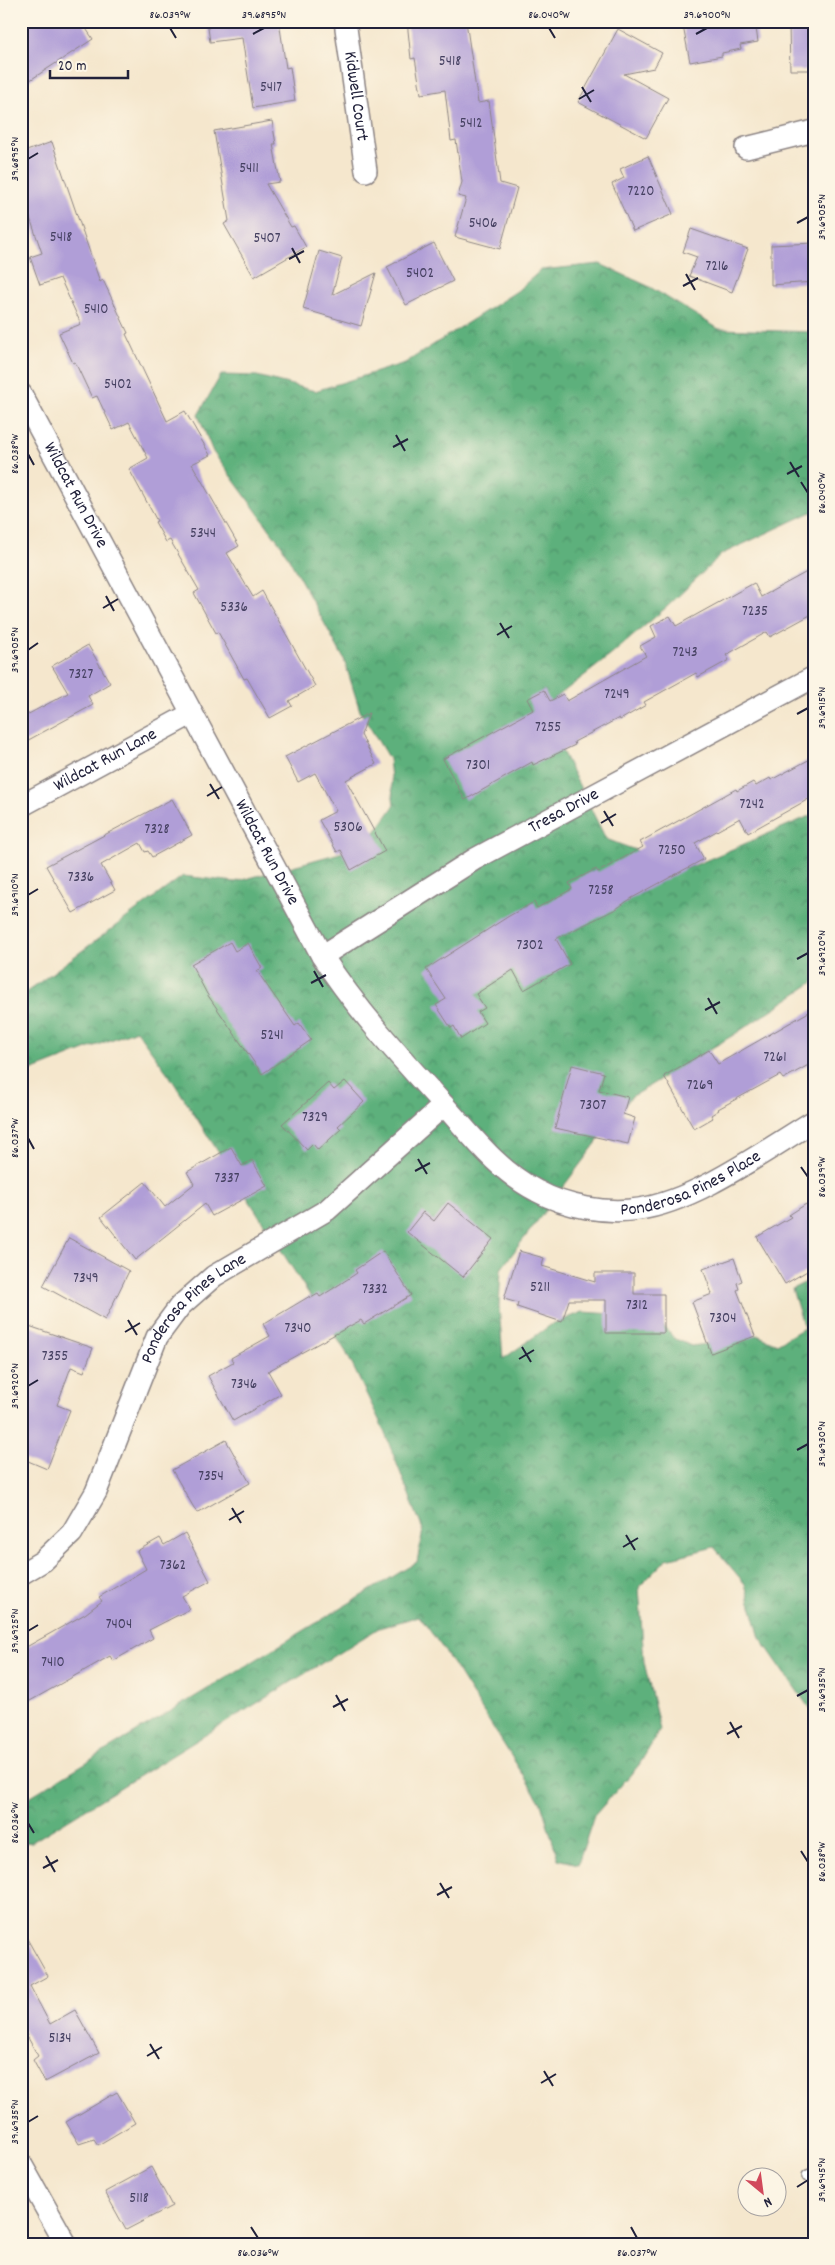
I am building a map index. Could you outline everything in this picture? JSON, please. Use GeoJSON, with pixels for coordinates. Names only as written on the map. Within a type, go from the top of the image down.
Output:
{"type":"FeatureCollection","features":[{"type":"Feature","properties":{"kind":"street","name":"Kidwell Court"},"geometry":{"type":"LineString","coordinates":[[345,21],[366,171]]}},
{"type":"Feature","properties":{"kind":"street"},"geometry":{"type":"LineString","coordinates":[[746,148],[814,131]]}},
{"type":"Feature","properties":{"kind":"street","name":"Wildcat Run Drive"},"geometry":{"type":"LineString","coordinates":[[21,394],[322,956],[366,1017],[496,1162],[536,1191],[558,1199]]}},
{"type":"Feature","properties":{"kind":"street","name":"Tresa Drive"},"geometry":{"type":"LineString","coordinates":[[322,956],[475,859],[814,677]]}},
{"type":"Feature","properties":{"kind":"street","name":"Wildcat Run Lane"},"geometry":{"type":"LineString","coordinates":[[21,806],[191,714]]}},
{"type":"Feature","properties":{"kind":"street","name":"Ponderosa Pines Lane"},"geometry":{"type":"LineString","coordinates":[[21,1574],[42,1561],[72,1533],[96,1492],[157,1337],[180,1306],[214,1276],[327,1210],[444,1105]]}},
{"type":"Feature","properties":{"kind":"street","name":"Ponderosa Pines Place"},"geometry":{"type":"LineString","coordinates":[[558,1199],[594,1208],[623,1210],[642,1209],[686,1196],[814,1121]]}},
{"type":"Feature","properties":{"kind":"street"},"geometry":{"type":"LineString","coordinates":[[21,2164],[66,2244]]}},
{"type":"Feature","properties":{"kind":"green space"},"geometry":{"type":"Polygon","coordinates":[[[600,264],[648,286],[719,329],[814,332],[814,511],[722,554],[669,605],[611,655],[541,709],[606,839],[686,869],[814,814],[814,982],[735,1034],[631,1097],[501,1269],[499,1306],[503,1359],[552,1324],[583,1312],[614,1314],[660,1322],[674,1338],[691,1346],[732,1341],[757,1335],[777,1344],[804,1328],[792,1289],[814,1278],[814,1715],[760,1638],[745,1584],[714,1547],[667,1559],[639,1587],[644,1662],[660,1730],[639,1765],[594,1816],[578,1864],[558,1859],[541,1803],[444,1650],[419,1616],[379,1628],[32,1842],[21,1843],[21,1802],[417,1562],[423,1530],[382,1426],[346,1352],[169,1075],[136,1030],[21,1075],[21,996],[183,876],[235,882],[365,846],[394,806],[389,759],[360,711],[344,659],[282,546],[213,452],[198,415],[221,375],[257,376],[315,391],[405,363],[517,291],[541,270],[600,264]]]}},
{"type":"Feature","properties":{"kind":"building"},"geometry":{"type":"Polygon","coordinates":[[[21,21],[81,21],[93,39],[21,86],[21,21]]]}},
{"type":"Feature","properties":{"kind":"building"},"geometry":{"type":"Polygon","coordinates":[[[207,21],[279,21],[286,68],[290,67],[295,101],[253,108],[242,38],[210,42],[207,21]]]}},
{"type":"Feature","properties":{"kind":"building"},"geometry":{"type":"Polygon","coordinates":[[[407,21],[466,21],[478,103],[489,101],[500,183],[517,188],[500,249],[455,237],[466,198],[458,196],[462,182],[456,140],[451,141],[445,90],[421,94],[415,58],[411,59],[407,21]]]}},
{"type":"Feature","properties":{"kind":"building"},"geometry":{"type":"Polygon","coordinates":[[[682,21],[755,21],[758,42],[740,45],[741,49],[722,53],[722,56],[690,62],[682,21]]]}},
{"type":"Feature","properties":{"kind":"building"},"geometry":{"type":"Polygon","coordinates":[[[789,26],[814,26],[814,70],[790,70],[789,26]]]}},
{"type":"Feature","properties":{"kind":"building"},"geometry":{"type":"Polygon","coordinates":[[[618,29],[662,53],[654,68],[624,74],[668,98],[646,138],[578,102],[618,29]]]}},
{"type":"Feature","properties":{"kind":"building"},"geometry":{"type":"Polygon","coordinates":[[[272,121],[276,144],[273,144],[280,182],[266,184],[291,227],[294,226],[306,247],[254,277],[224,224],[229,221],[214,131],[272,121]]]}},
{"type":"Feature","properties":{"kind":"building"},"geometry":{"type":"Polygon","coordinates":[[[52,142],[100,282],[103,280],[167,421],[185,411],[210,455],[192,464],[239,546],[227,553],[253,597],[262,591],[315,686],[289,701],[292,706],[270,718],[247,678],[244,679],[218,632],[216,633],[194,593],[199,590],[170,540],[166,542],[129,469],[148,458],[129,422],[113,430],[97,396],[92,398],[75,362],[73,363],[59,333],[81,324],[60,278],[40,285],[30,257],[42,253],[28,212],[21,215],[21,153],[52,142]]]}},
{"type":"Feature","properties":{"kind":"building"},"geometry":{"type":"Polygon","coordinates":[[[648,156],[673,214],[633,231],[612,184],[624,178],[620,169],[648,156]]]}},
{"type":"Feature","properties":{"kind":"building"},"geometry":{"type":"Polygon","coordinates":[[[691,229],[748,249],[732,292],[689,276],[697,257],[683,252],[691,229]]]}},
{"type":"Feature","properties":{"kind":"building"},"geometry":{"type":"Polygon","coordinates":[[[434,243],[453,281],[406,305],[387,267],[434,243]]]}},
{"type":"Feature","properties":{"kind":"building"},"geometry":{"type":"Polygon","coordinates":[[[814,243],[814,282],[771,285],[771,245],[814,243]]]}},
{"type":"Feature","properties":{"kind":"building"},"geometry":{"type":"Polygon","coordinates":[[[319,251],[342,258],[332,295],[376,273],[361,326],[303,309],[319,251]]]}},
{"type":"Feature","properties":{"kind":"building"},"geometry":{"type":"Polygon","coordinates":[[[814,568],[814,613],[770,637],[767,632],[726,655],[729,660],[698,677],[696,673],[644,702],[646,705],[620,720],[619,718],[574,742],[575,745],[533,765],[532,762],[465,800],[443,759],[533,710],[527,699],[544,690],[550,701],[563,694],[567,701],[646,656],[640,646],[656,637],[651,626],[670,616],[676,626],[754,583],[761,597],[814,568]]]}},
{"type":"Feature","properties":{"kind":"building"},"geometry":{"type":"Polygon","coordinates":[[[88,645],[110,683],[88,696],[93,705],[21,744],[21,718],[68,693],[52,666],[88,645]]]}},
{"type":"Feature","properties":{"kind":"building"},"geometry":{"type":"Polygon","coordinates":[[[369,713],[361,735],[376,764],[346,780],[385,851],[351,870],[341,850],[337,852],[319,820],[336,811],[315,773],[298,782],[285,757],[369,713]]]}},
{"type":"Feature","properties":{"kind":"building"},"geometry":{"type":"Polygon","coordinates":[[[814,757],[814,796],[748,833],[740,818],[695,843],[704,859],[632,898],[616,909],[556,939],[570,964],[524,990],[513,970],[476,994],[485,1008],[478,1012],[485,1023],[461,1039],[454,1026],[451,1028],[436,1005],[446,999],[426,969],[509,916],[534,902],[537,908],[572,889],[569,883],[596,869],[598,872],[643,847],[640,842],[736,789],[737,791],[753,782],[756,786],[770,778],[771,780],[814,757]]]}},
{"type":"Feature","properties":{"kind":"building"},"geometry":{"type":"Polygon","coordinates":[[[172,799],[192,835],[152,857],[148,851],[145,852],[140,843],[101,865],[115,890],[73,913],[46,866],[172,799]]]}},
{"type":"Feature","properties":{"kind":"building"},"geometry":{"type":"Polygon","coordinates":[[[230,942],[235,951],[248,943],[262,968],[257,971],[295,1026],[299,1023],[311,1040],[262,1074],[207,994],[191,964],[230,942]]]}},
{"type":"Feature","properties":{"kind":"building"},"geometry":{"type":"Polygon","coordinates":[[[814,1009],[814,1062],[783,1079],[780,1075],[718,1109],[711,1115],[713,1118],[694,1129],[664,1076],[709,1050],[718,1064],[814,1009]]]}},
{"type":"Feature","properties":{"kind":"building"},"geometry":{"type":"Polygon","coordinates":[[[572,1065],[604,1073],[599,1090],[628,1097],[623,1114],[635,1118],[628,1144],[555,1128],[572,1065]]]}},
{"type":"Feature","properties":{"kind":"building"},"geometry":{"type":"Polygon","coordinates":[[[345,1081],[364,1102],[338,1126],[341,1129],[318,1150],[313,1144],[307,1150],[282,1124],[328,1083],[334,1090],[345,1081]]]}},
{"type":"Feature","properties":{"kind":"building"},"geometry":{"type":"Polygon","coordinates":[[[231,1147],[242,1166],[252,1160],[267,1186],[212,1216],[205,1204],[135,1260],[101,1217],[145,1182],[165,1207],[194,1184],[187,1172],[231,1147]]]}},
{"type":"Feature","properties":{"kind":"building"},"geometry":{"type":"Polygon","coordinates":[[[448,1203],[493,1239],[463,1277],[407,1232],[423,1212],[434,1221],[448,1203]]]}},
{"type":"Feature","properties":{"kind":"building"},"geometry":{"type":"Polygon","coordinates":[[[806,1204],[814,1216],[814,1267],[785,1284],[757,1237],[791,1217],[789,1215],[806,1204]]]}},
{"type":"Feature","properties":{"kind":"building"},"geometry":{"type":"Polygon","coordinates":[[[69,1238],[129,1271],[105,1320],[43,1286],[69,1238]]]}},
{"type":"Feature","properties":{"kind":"building"},"geometry":{"type":"Polygon","coordinates":[[[383,1251],[411,1295],[364,1324],[361,1320],[268,1371],[281,1394],[233,1421],[208,1376],[233,1362],[231,1358],[270,1336],[263,1324],[310,1296],[311,1298],[318,1294],[320,1297],[357,1273],[355,1270],[383,1251]]]}},
{"type":"Feature","properties":{"kind":"building"},"geometry":{"type":"Polygon","coordinates":[[[519,1251],[544,1258],[542,1266],[595,1282],[595,1273],[634,1273],[634,1294],[664,1294],[664,1333],[606,1333],[606,1300],[569,1300],[562,1322],[517,1307],[518,1303],[504,1299],[519,1251]]]}},
{"type":"Feature","properties":{"kind":"building"},"geometry":{"type":"Polygon","coordinates":[[[734,1258],[742,1281],[737,1283],[739,1289],[737,1290],[755,1336],[711,1353],[692,1302],[712,1294],[703,1269],[734,1258]]]}},
{"type":"Feature","properties":{"kind":"building"},"geometry":{"type":"Polygon","coordinates":[[[26,1325],[93,1348],[84,1372],[71,1367],[57,1405],[70,1410],[47,1469],[21,1458],[21,1339],[26,1325]]]}},
{"type":"Feature","properties":{"kind":"building"},"geometry":{"type":"Polygon","coordinates":[[[226,1440],[250,1483],[197,1513],[172,1470],[226,1440]]]}},
{"type":"Feature","properties":{"kind":"building"},"geometry":{"type":"Polygon","coordinates":[[[185,1533],[210,1581],[182,1596],[190,1609],[149,1630],[153,1638],[113,1661],[110,1656],[21,1706],[21,1650],[85,1614],[102,1601],[99,1597],[146,1569],[137,1551],[160,1538],[164,1545],[185,1533]]]}},
{"type":"Feature","properties":{"kind":"building"},"geometry":{"type":"Polygon","coordinates":[[[21,1928],[48,1976],[30,1986],[50,2024],[75,2010],[99,2053],[45,2082],[33,2060],[38,2056],[21,2025],[21,1928]]]}},
{"type":"Feature","properties":{"kind":"building"},"geometry":{"type":"Polygon","coordinates":[[[117,2092],[135,2123],[98,2145],[94,2139],[79,2144],[66,2122],[117,2092]]]}},
{"type":"Feature","properties":{"kind":"building"},"geometry":{"type":"Polygon","coordinates":[[[151,2167],[172,2206],[126,2230],[105,2192],[151,2167]]]}}]}
